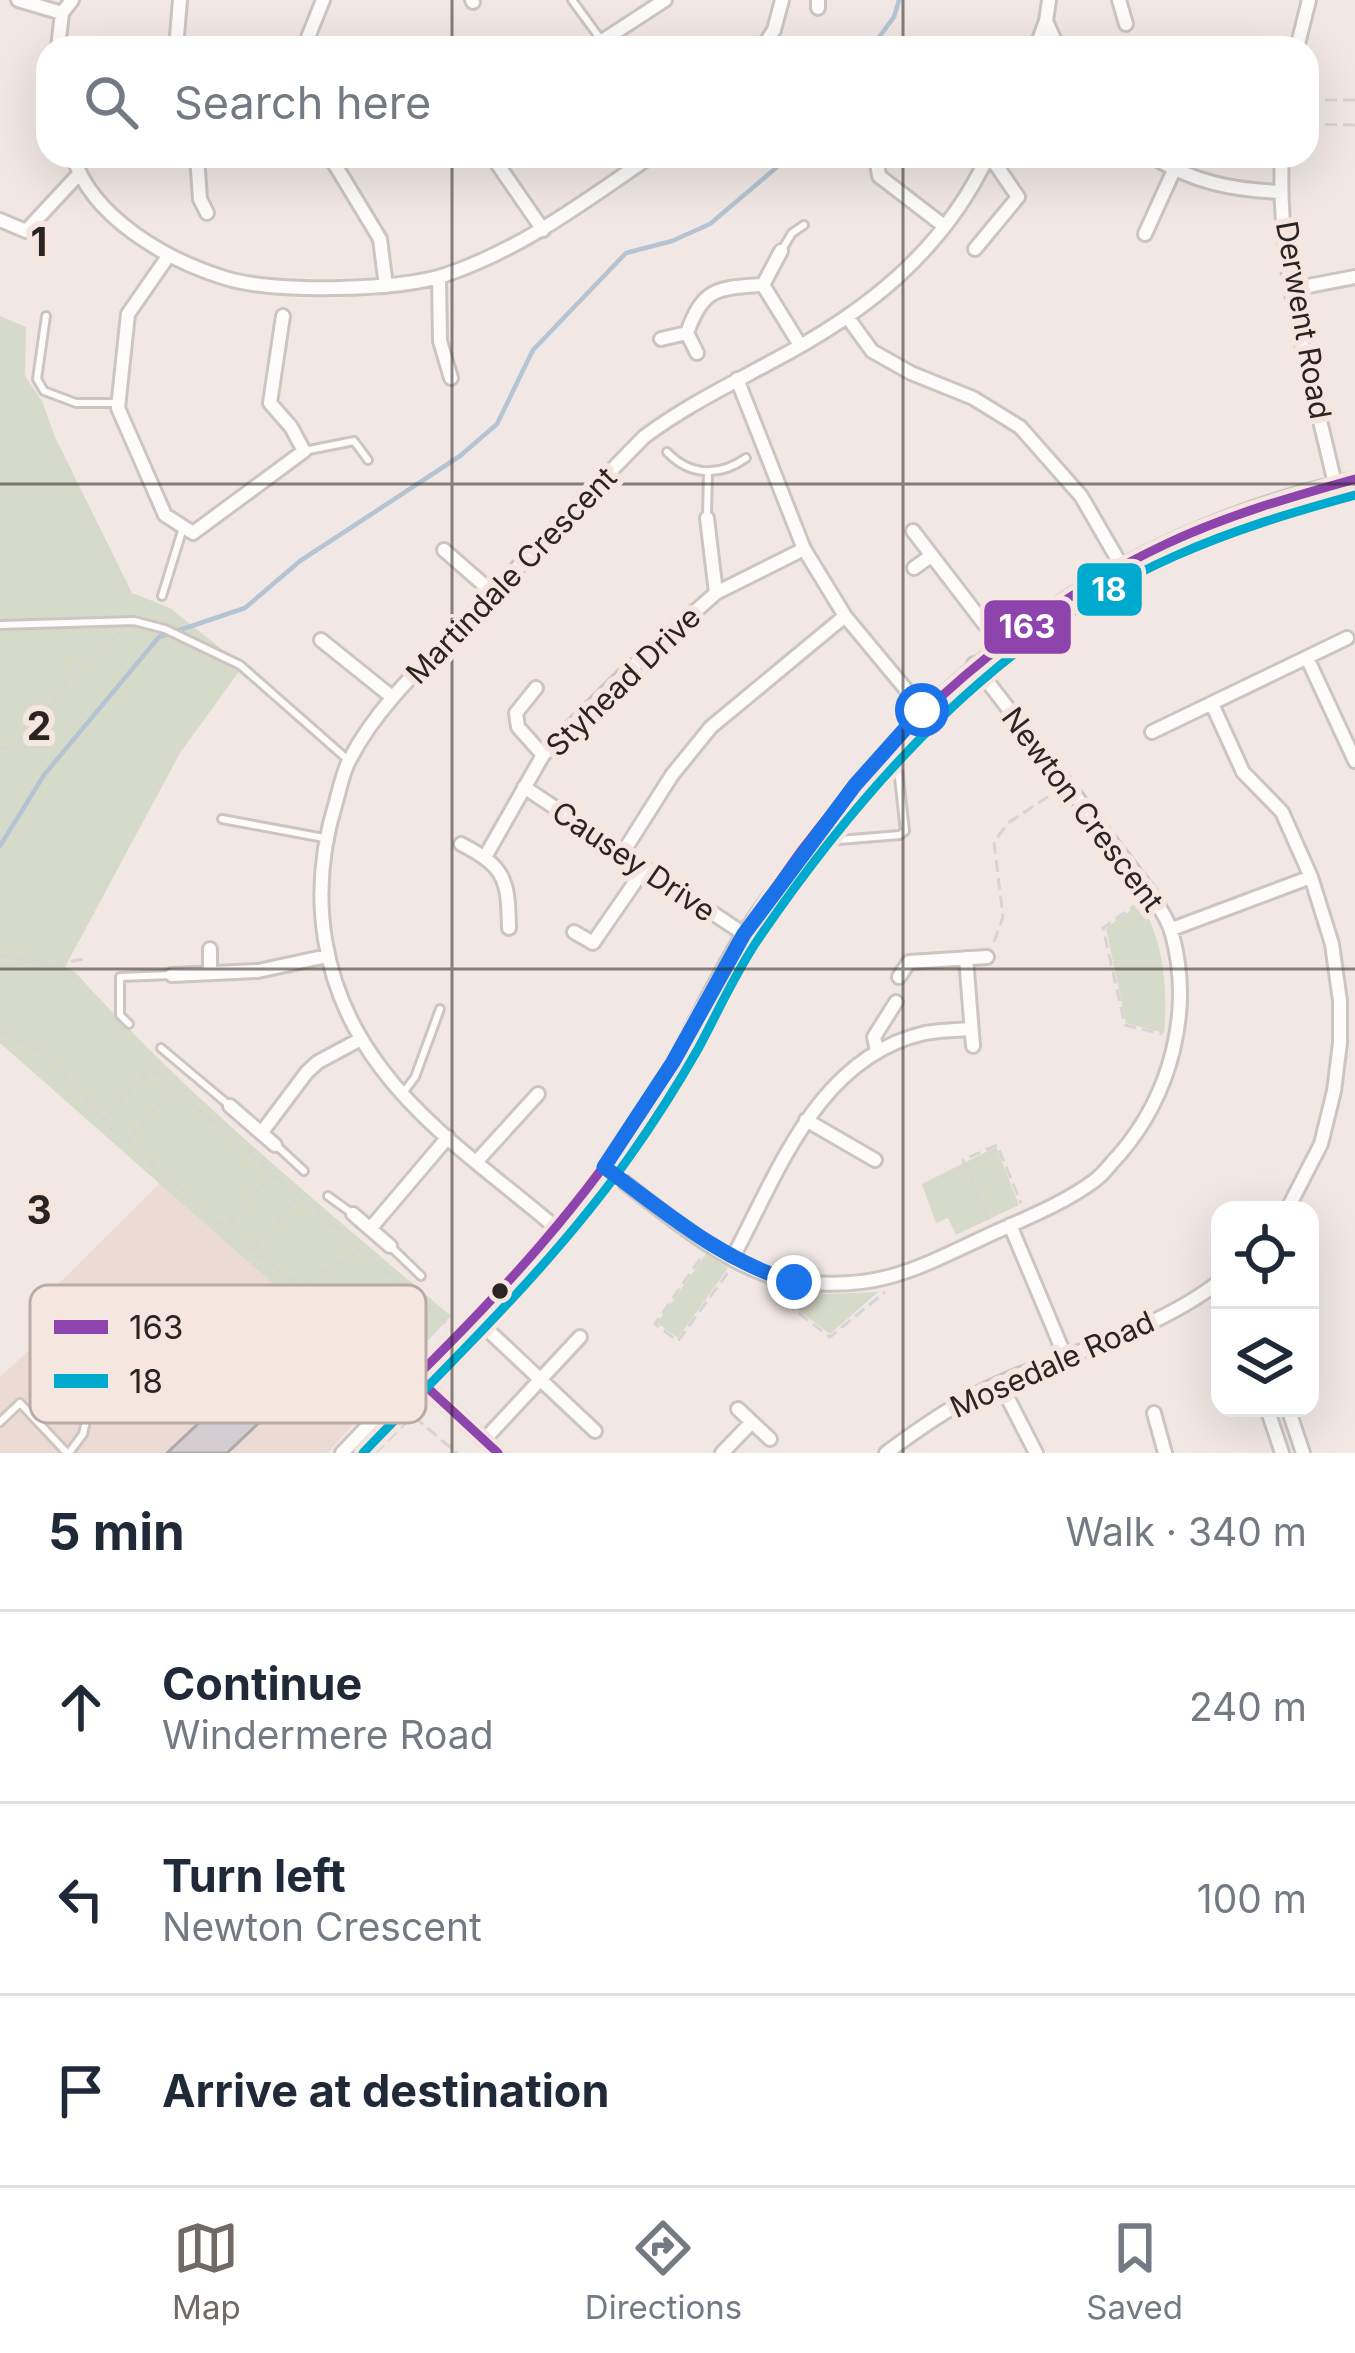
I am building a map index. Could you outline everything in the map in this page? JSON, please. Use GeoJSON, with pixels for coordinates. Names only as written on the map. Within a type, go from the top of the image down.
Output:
{"type":"FeatureCollection","features":[{"type":"Feature","properties":{"kind":"street"},"geometry":{"type":"LineString","coordinates":[[18,0],[62,14]]}},
{"type":"Feature","properties":{"kind":"street"},"geometry":{"type":"LineString","coordinates":[[59,36],[62,14],[72,0]]}},
{"type":"Feature","properties":{"kind":"street"},"geometry":{"type":"LineString","coordinates":[[177,36],[180,0]]}},
{"type":"Feature","properties":{"kind":"street"},"geometry":{"type":"LineString","coordinates":[[309,36],[323,0]]}},
{"type":"Feature","properties":{"kind":"street"},"geometry":{"type":"LineString","coordinates":[[611,36],[665,0]]}},
{"type":"Feature","properties":{"kind":"street"},"geometry":{"type":"LineString","coordinates":[[770,36],[782,0]]}},
{"type":"Feature","properties":{"kind":"street"},"geometry":{"type":"LineString","coordinates":[[1040,36],[1049,0]]}},
{"type":"Feature","properties":{"kind":"street"},"geometry":{"type":"LineString","coordinates":[[1119,0],[1126,24]]}},
{"type":"Feature","properties":{"kind":"street"},"geometry":{"type":"LineString","coordinates":[[1300,36],[1309,0]]}},
{"type":"Feature","properties":{"kind":"street"},"geometry":{"type":"LineString","coordinates":[[1046,21],[1053,36]]}},
{"type":"Feature","properties":{"kind":"street"},"geometry":{"type":"LineString","coordinates":[[77,168],[123,225],[169,255],[229,280],[297,286],[386,286],[439,278],[502,254],[633,168]]}},
{"type":"Feature","properties":{"kind":"street"},"geometry":{"type":"LineString","coordinates":[[198,168],[200,199],[207,213]]}},
{"type":"Feature","properties":{"kind":"street"},"geometry":{"type":"LineString","coordinates":[[337,168],[380,239],[386,286]]}},
{"type":"Feature","properties":{"kind":"street"},"geometry":{"type":"LineString","coordinates":[[500,168],[543,230]]}},
{"type":"Feature","properties":{"kind":"street"},"geometry":{"type":"LineString","coordinates":[[878,168],[879,176],[944,226]]}},
{"type":"Feature","properties":{"kind":"street","name":"Martindale Crescent"},"geometry":{"type":"LineString","coordinates":[[555,1227],[448,1137],[403,1093],[361,1040],[327,956],[320,896],[325,838],[348,760],[392,698],[644,437],[681,409],[848,318],[902,277],[970,195],[984,168]]}},
{"type":"Feature","properties":{"kind":"street"},"geometry":{"type":"LineString","coordinates":[[975,249],[1018,197],[998,168]]}},
{"type":"Feature","properties":{"kind":"street"},"geometry":{"type":"LineString","coordinates":[[1171,168],[1238,190],[1282,191]]}},
{"type":"Feature","properties":{"kind":"street","name":"Derwent Road"},"geometry":{"type":"LineString","coordinates":[[1282,168],[1293,289],[1335,484]]}},
{"type":"Feature","properties":{"kind":"street"},"geometry":{"type":"LineString","coordinates":[[1145,234],[1174,170]]}},
{"type":"Feature","properties":{"kind":"street"},"geometry":{"type":"LineString","coordinates":[[0,220],[26,231],[79,174]]}},
{"type":"Feature","properties":{"kind":"street"},"geometry":{"type":"LineString","coordinates":[[764,285],[781,251]]}},
{"type":"Feature","properties":{"kind":"street"},"geometry":{"type":"LineString","coordinates":[[169,255],[128,314],[118,403],[165,515],[193,533],[304,451],[270,403],[284,316]]}},
{"type":"Feature","properties":{"kind":"street"},"geometry":{"type":"LineString","coordinates":[[1293,289],[1355,277]]}},
{"type":"Feature","properties":{"kind":"street"},"geometry":{"type":"LineString","coordinates":[[439,278],[440,340],[451,378]]}},
{"type":"Feature","properties":{"kind":"street"},"geometry":{"type":"LineString","coordinates":[[697,353],[687,333],[705,296],[724,287],[764,285]]}},
{"type":"Feature","properties":{"kind":"street"},"geometry":{"type":"LineString","coordinates":[[764,285],[800,345]]}},
{"type":"Feature","properties":{"kind":"street"},"geometry":{"type":"LineString","coordinates":[[848,318],[872,351],[973,398],[1020,427],[1081,496],[1121,565]]}},
{"type":"Feature","properties":{"kind":"street"},"geometry":{"type":"LineString","coordinates":[[661,339],[687,333]]}},
{"type":"Feature","properties":{"kind":"street"},"geometry":{"type":"LineString","coordinates":[[737,379],[804,549],[845,616],[922,710]]}},
{"type":"Feature","properties":{"kind":"street"},"geometry":{"type":"LineString","coordinates":[[426,1367],[604,1167],[673,1062],[744,934],[818,833],[922,710],[999,643],[1121,565],[1233,514],[1355,479]]}},
{"type":"Feature","properties":{"kind":"street"},"geometry":{"type":"LineString","coordinates":[[707,518],[716,593]]}},
{"type":"Feature","properties":{"kind":"street"},"geometry":{"type":"LineString","coordinates":[[913,532],[999,643]]}},
{"type":"Feature","properties":{"kind":"street","name":"Styhead Drive"},"geometry":{"type":"LineString","coordinates":[[485,856],[543,755],[628,670],[716,593],[804,549]]}},
{"type":"Feature","properties":{"kind":"street"},"geometry":{"type":"LineString","coordinates":[[444,550],[492,592]]}},
{"type":"Feature","properties":{"kind":"street"},"geometry":{"type":"LineString","coordinates":[[914,568],[931,556]]}},
{"type":"Feature","properties":{"kind":"street"},"geometry":{"type":"LineString","coordinates":[[466,568],[477,557]]}},
{"type":"Feature","properties":{"kind":"street"},"geometry":{"type":"LineString","coordinates":[[622,854],[672,775],[711,728],[845,616]]}},
{"type":"Feature","properties":{"kind":"street"},"geometry":{"type":"LineString","coordinates":[[1152,732],[1347,638]]}},
{"type":"Feature","properties":{"kind":"street"},"geometry":{"type":"LineString","coordinates":[[321,640],[392,698]]}},
{"type":"Feature","properties":{"kind":"street"},"geometry":{"type":"LineString","coordinates":[[340,655],[350,643]]}},
{"type":"Feature","properties":{"kind":"street"},"geometry":{"type":"LineString","coordinates":[[1308,660],[1355,761]]}},
{"type":"Feature","properties":{"kind":"street","name":"Newton Crescent"},"geometry":{"type":"LineString","coordinates":[[604,1167],[711,1245],[762,1273],[794,1282],[846,1285],[889,1280],[1027,1218],[1097,1180],[1143,1127],[1161,1091],[1181,1001],[1172,929],[1151,894],[974,664]]}},
{"type":"Feature","properties":{"kind":"street"},"geometry":{"type":"LineString","coordinates":[[536,688],[516,713],[518,728],[543,755]]}},
{"type":"Feature","properties":{"kind":"street"},"geometry":{"type":"LineString","coordinates":[[1212,704],[1243,772],[1282,812],[1311,877],[1332,944],[1348,1043],[1321,1144],[1292,1201]]}},
{"type":"Feature","properties":{"kind":"street","name":"Causey Drive"},"geometry":{"type":"LineString","coordinates":[[524,787],[744,934]]}},
{"type":"Feature","properties":{"kind":"street"},"geometry":{"type":"LineString","coordinates":[[461,844],[485,856],[508,885],[509,928]]}},
{"type":"Feature","properties":{"kind":"street"},"geometry":{"type":"LineString","coordinates":[[574,932],[593,944],[644,869]]}},
{"type":"Feature","properties":{"kind":"street"},"geometry":{"type":"LineString","coordinates":[[1172,929],[1311,877]]}},
{"type":"Feature","properties":{"kind":"street"},"geometry":{"type":"LineString","coordinates":[[210,949],[210,973]]}},
{"type":"Feature","properties":{"kind":"street"},"geometry":{"type":"LineString","coordinates":[[172,975],[258,971],[327,956]]}},
{"type":"Feature","properties":{"kind":"street"},"geometry":{"type":"LineString","coordinates":[[899,977],[909,962],[987,957]]}},
{"type":"Feature","properties":{"kind":"street"},"geometry":{"type":"LineString","coordinates":[[966,958],[973,1046]]}},
{"type":"Feature","properties":{"kind":"street"},"geometry":{"type":"LineString","coordinates":[[877,1051],[874,1037],[896,1002]]}},
{"type":"Feature","properties":{"kind":"street"},"geometry":{"type":"LineString","coordinates":[[735,1258],[806,1120],[848,1071],[877,1051],[924,1034],[971,1029]]}},
{"type":"Feature","properties":{"kind":"street"},"geometry":{"type":"LineString","coordinates":[[262,1132],[307,1072],[361,1040]]}},
{"type":"Feature","properties":{"kind":"street"},"geometry":{"type":"LineString","coordinates":[[477,1161],[538,1094]]}},
{"type":"Feature","properties":{"kind":"street"},"geometry":{"type":"LineString","coordinates":[[230,1106],[275,1145]]}},
{"type":"Feature","properties":{"kind":"street"},"geometry":{"type":"LineString","coordinates":[[806,1120],[875,1160]]}},
{"type":"Feature","properties":{"kind":"street"},"geometry":{"type":"LineString","coordinates":[[370,1229],[448,1137]]}},
{"type":"Feature","properties":{"kind":"street"},"geometry":{"type":"LineString","coordinates":[[352,1214],[390,1246]]}},
{"type":"Feature","properties":{"kind":"street"},"geometry":{"type":"LineString","coordinates":[[1010,1226],[1065,1356]]}},
{"type":"Feature","properties":{"kind":"street","name":"Mosedale Road"},"geometry":{"type":"LineString","coordinates":[[886,1453],[942,1412],[1192,1303],[1211,1288]]}},
{"type":"Feature","properties":{"kind":"street"},"geometry":{"type":"LineString","coordinates":[[492,1334],[595,1431]]}},
{"type":"Feature","properties":{"kind":"street"},"geometry":{"type":"LineString","coordinates":[[484,1440],[580,1337]]}},
{"type":"Feature","properties":{"kind":"street"},"geometry":{"type":"LineString","coordinates":[[1000,1383],[1036,1453]]}},
{"type":"Feature","properties":{"kind":"street"},"geometry":{"type":"LineString","coordinates":[[426,1386],[498,1453]]}},
{"type":"Feature","properties":{"kind":"street"},"geometry":{"type":"LineString","coordinates":[[738,1409],[770,1439]]}},
{"type":"Feature","properties":{"kind":"street"},"geometry":{"type":"LineString","coordinates":[[1154,1413],[1165,1453]]}},
{"type":"Feature","properties":{"kind":"street"},"geometry":{"type":"LineString","coordinates":[[1270,1417],[1282,1453]]}},
{"type":"Feature","properties":{"kind":"street"},"geometry":{"type":"LineString","coordinates":[[1291,1417],[1303,1453]]}},
{"type":"Feature","properties":{"kind":"street"},"geometry":{"type":"LineString","coordinates":[[722,1453],[752,1422]]}},
{"type":"Feature","properties":{"kind":"street"},"geometry":{"type":"LineString","coordinates":[[342,1453],[371,1423]]}},
{"type":"Feature","properties":{"kind":"lane"},"geometry":{"type":"LineString","coordinates":[[572,0],[597,36]]}},
{"type":"Feature","properties":{"kind":"lane"},"geometry":{"type":"LineString","coordinates":[[781,251],[792,233],[804,225]]}},
{"type":"Feature","properties":{"kind":"lane"},"geometry":{"type":"LineString","coordinates":[[46,316],[38,379],[44,392],[76,403],[118,403]]}},
{"type":"Feature","properties":{"kind":"lane"},"geometry":{"type":"LineString","coordinates":[[304,451],[355,441],[368,460]]}},
{"type":"Feature","properties":{"kind":"lane"},"geometry":{"type":"LineString","coordinates":[[667,452],[680,467],[708,472],[730,469],[746,458]]}},
{"type":"Feature","properties":{"kind":"lane"},"geometry":{"type":"LineString","coordinates":[[707,518],[708,472]]}},
{"type":"Feature","properties":{"kind":"lane"},"geometry":{"type":"LineString","coordinates":[[162,596],[184,527]]}},
{"type":"Feature","properties":{"kind":"lane"},"geometry":{"type":"LineString","coordinates":[[0,625],[134,621],[165,629],[240,665],[348,760]]}},
{"type":"Feature","properties":{"kind":"lane"},"geometry":{"type":"LineString","coordinates":[[818,833],[839,840],[905,831],[897,760],[887,750]]}},
{"type":"Feature","properties":{"kind":"lane"},"geometry":{"type":"LineString","coordinates":[[222,819],[325,838]]}},
{"type":"Feature","properties":{"kind":"lane"},"geometry":{"type":"LineString","coordinates":[[129,1024],[120,1015],[120,977],[172,975]]}},
{"type":"Feature","properties":{"kind":"lane"},"geometry":{"type":"LineString","coordinates":[[403,1093],[415,1077],[440,1009]]}},
{"type":"Feature","properties":{"kind":"lane"},"geometry":{"type":"LineString","coordinates":[[161,1048],[230,1106]]}},
{"type":"Feature","properties":{"kind":"lane"},"geometry":{"type":"LineString","coordinates":[[275,1145],[304,1172]]}},
{"type":"Feature","properties":{"kind":"lane"},"geometry":{"type":"LineString","coordinates":[[328,1196],[352,1214]]}},
{"type":"Feature","properties":{"kind":"lane"},"geometry":{"type":"LineString","coordinates":[[390,1246],[421,1276]]}},
{"type":"Feature","properties":{"kind":"lane"},"geometry":{"type":"LineString","coordinates":[[0,1422],[20,1403],[30,1413]]}},
{"type":"Feature","properties":{"kind":"lane"},"geometry":{"type":"LineString","coordinates":[[39,1423],[68,1453],[85,1423]]}},
{"type":"Feature","properties":{"kind":"path"},"geometry":{"type":"LineString","coordinates":[[1319,100],[1355,100]]}},
{"type":"Feature","properties":{"kind":"path"},"geometry":{"type":"LineString","coordinates":[[1319,124],[1355,125]]}},
{"type":"Feature","properties":{"kind":"path"},"geometry":{"type":"LineString","coordinates":[[0,749],[23,742],[76,668],[134,621]]}},
{"type":"Feature","properties":{"kind":"path"},"geometry":{"type":"LineString","coordinates":[[987,957],[1003,917],[994,842],[1009,823],[1067,784]]}},
{"type":"Feature","properties":{"kind":"path"},"geometry":{"type":"LineString","coordinates":[[1151,894],[1103,928],[1124,1024],[1175,1038]]}},
{"type":"Feature","properties":{"kind":"path"},"geometry":{"type":"LineString","coordinates":[[0,955],[55,964],[84,959]]}},
{"type":"Feature","properties":{"kind":"path"},"geometry":{"type":"LineString","coordinates":[[0,1031],[54,1063],[103,1120],[251,1251],[301,1285],[359,1252]]}},
{"type":"Feature","properties":{"kind":"path"},"geometry":{"type":"LineString","coordinates":[[103,1120],[151,1068],[401,1285]]}},
{"type":"Feature","properties":{"kind":"path"},"geometry":{"type":"LineString","coordinates":[[128,1142],[172,1088]]}},
{"type":"Feature","properties":{"kind":"path"},"geometry":{"type":"LineString","coordinates":[[994,1233],[963,1160],[997,1145],[1027,1218]]}},
{"type":"Feature","properties":{"kind":"path"},"geometry":{"type":"LineString","coordinates":[[226,1228],[271,1175]]}},
{"type":"Feature","properties":{"kind":"path"},"geometry":{"type":"LineString","coordinates":[[251,1251],[297,1198]]}},
{"type":"Feature","properties":{"kind":"path"},"geometry":{"type":"LineString","coordinates":[[711,1245],[655,1324],[678,1341],[735,1258]]}},
{"type":"Feature","properties":{"kind":"path"},"geometry":{"type":"LineString","coordinates":[[762,1273],[758,1282],[830,1337],[889,1289],[889,1280]]}},
{"type":"Feature","properties":{"kind":"path"},"geometry":{"type":"LineString","coordinates":[[426,1306],[448,1324]]}},
{"type":"Feature","properties":{"kind":"path"},"geometry":{"type":"LineString","coordinates":[[375,1453],[405,1423]]}},
{"type":"Feature","properties":{"kind":"path"},"geometry":{"type":"LineString","coordinates":[[421,1423],[457,1453]]}},
{"type":"Feature","properties":{"kind":"shaded area"},"geometry":{"type":"Polygon","coordinates":[[[160,1183],[275,1285],[57,1285],[160,1183]]]}},
{"type":"Feature","properties":{"kind":"shaded area"},"geometry":{"type":"Polygon","coordinates":[[[30,1349],[30,1423],[354,1423],[328,1453],[0,1453],[0,1377],[30,1349]]]}},
{"type":"Feature","properties":{"kind":"green space"},"geometry":{"type":"Polygon","coordinates":[[[0,316],[26,327],[25,376],[42,401],[132,593],[170,608],[243,666],[180,753],[65,967],[257,1150],[415,1285],[275,1285],[0,1043],[0,316]]]}},
{"type":"Feature","properties":{"kind":"green space"},"geometry":{"type":"Polygon","coordinates":[[[1141,903],[1163,966],[1164,1033],[1126,1023],[1106,928],[1141,903]]]}},
{"type":"Feature","properties":{"kind":"green space"},"geometry":{"type":"Polygon","coordinates":[[[996,1147],[1019,1205],[956,1235],[948,1218],[936,1223],[922,1184],[996,1147]]]}},
{"type":"Feature","properties":{"kind":"green space"},"geometry":{"type":"Polygon","coordinates":[[[706,1254],[728,1268],[678,1338],[657,1323],[706,1254]]]}},
{"type":"Feature","properties":{"kind":"green space"},"geometry":{"type":"Polygon","coordinates":[[[764,1284],[825,1294],[878,1292],[830,1334],[764,1284]]]}},
{"type":"Feature","properties":{"kind":"green space"},"geometry":{"type":"Polygon","coordinates":[[[426,1295],[451,1316],[426,1343],[426,1295]]]}},
{"type":"Feature","properties":{"kind":"building"},"geometry":{"type":"Polygon","coordinates":[[[199,1423],[259,1423],[227,1453],[167,1453],[199,1423]]]}},
{"type":"Feature","properties":{"kind":"waterway"},"geometry":{"type":"LineString","coordinates":[[880,36],[899,0]]}},
{"type":"Feature","properties":{"kind":"waterway"},"geometry":{"type":"LineString","coordinates":[[0,846],[44,775],[159,637],[245,608],[300,561],[460,456],[497,424],[533,350],[626,253],[672,241],[710,224],[776,168]]}},
{"type":"Feature","properties":{"kind":"transit line","name":"163"},"geometry":{"type":"LineString","coordinates":[[426,1367],[511,1279],[598,1174],[650,1099],[801,851],[920,716],[1012,638],[1113,572],[1166,544],[1259,507],[1355,479]]}},
{"type":"Feature","properties":{"kind":"transit line","name":"18"},"geometry":{"type":"LineString","coordinates":[[426,1388],[502,1310],[600,1196],[665,1104],[750,951],[800,880],[891,769],[941,718],[1051,626],[1111,588],[1219,538],[1355,495]]}},
{"type":"Feature","properties":{"kind":"transit line","name":"163"},"geometry":{"type":"LineString","coordinates":[[426,1386],[498,1453]]}},
{"type":"Feature","properties":{"kind":"transit line","name":"18"},"geometry":{"type":"LineString","coordinates":[[363,1453],[392,1423]]}},
{"type":"Feature","properties":{"kind":"route"},"geometry":{"type":"LineString","coordinates":[[794,1282],[762,1273],[711,1245],[604,1167],[673,1062],[744,934],[855,785],[922,710]]}}]}
